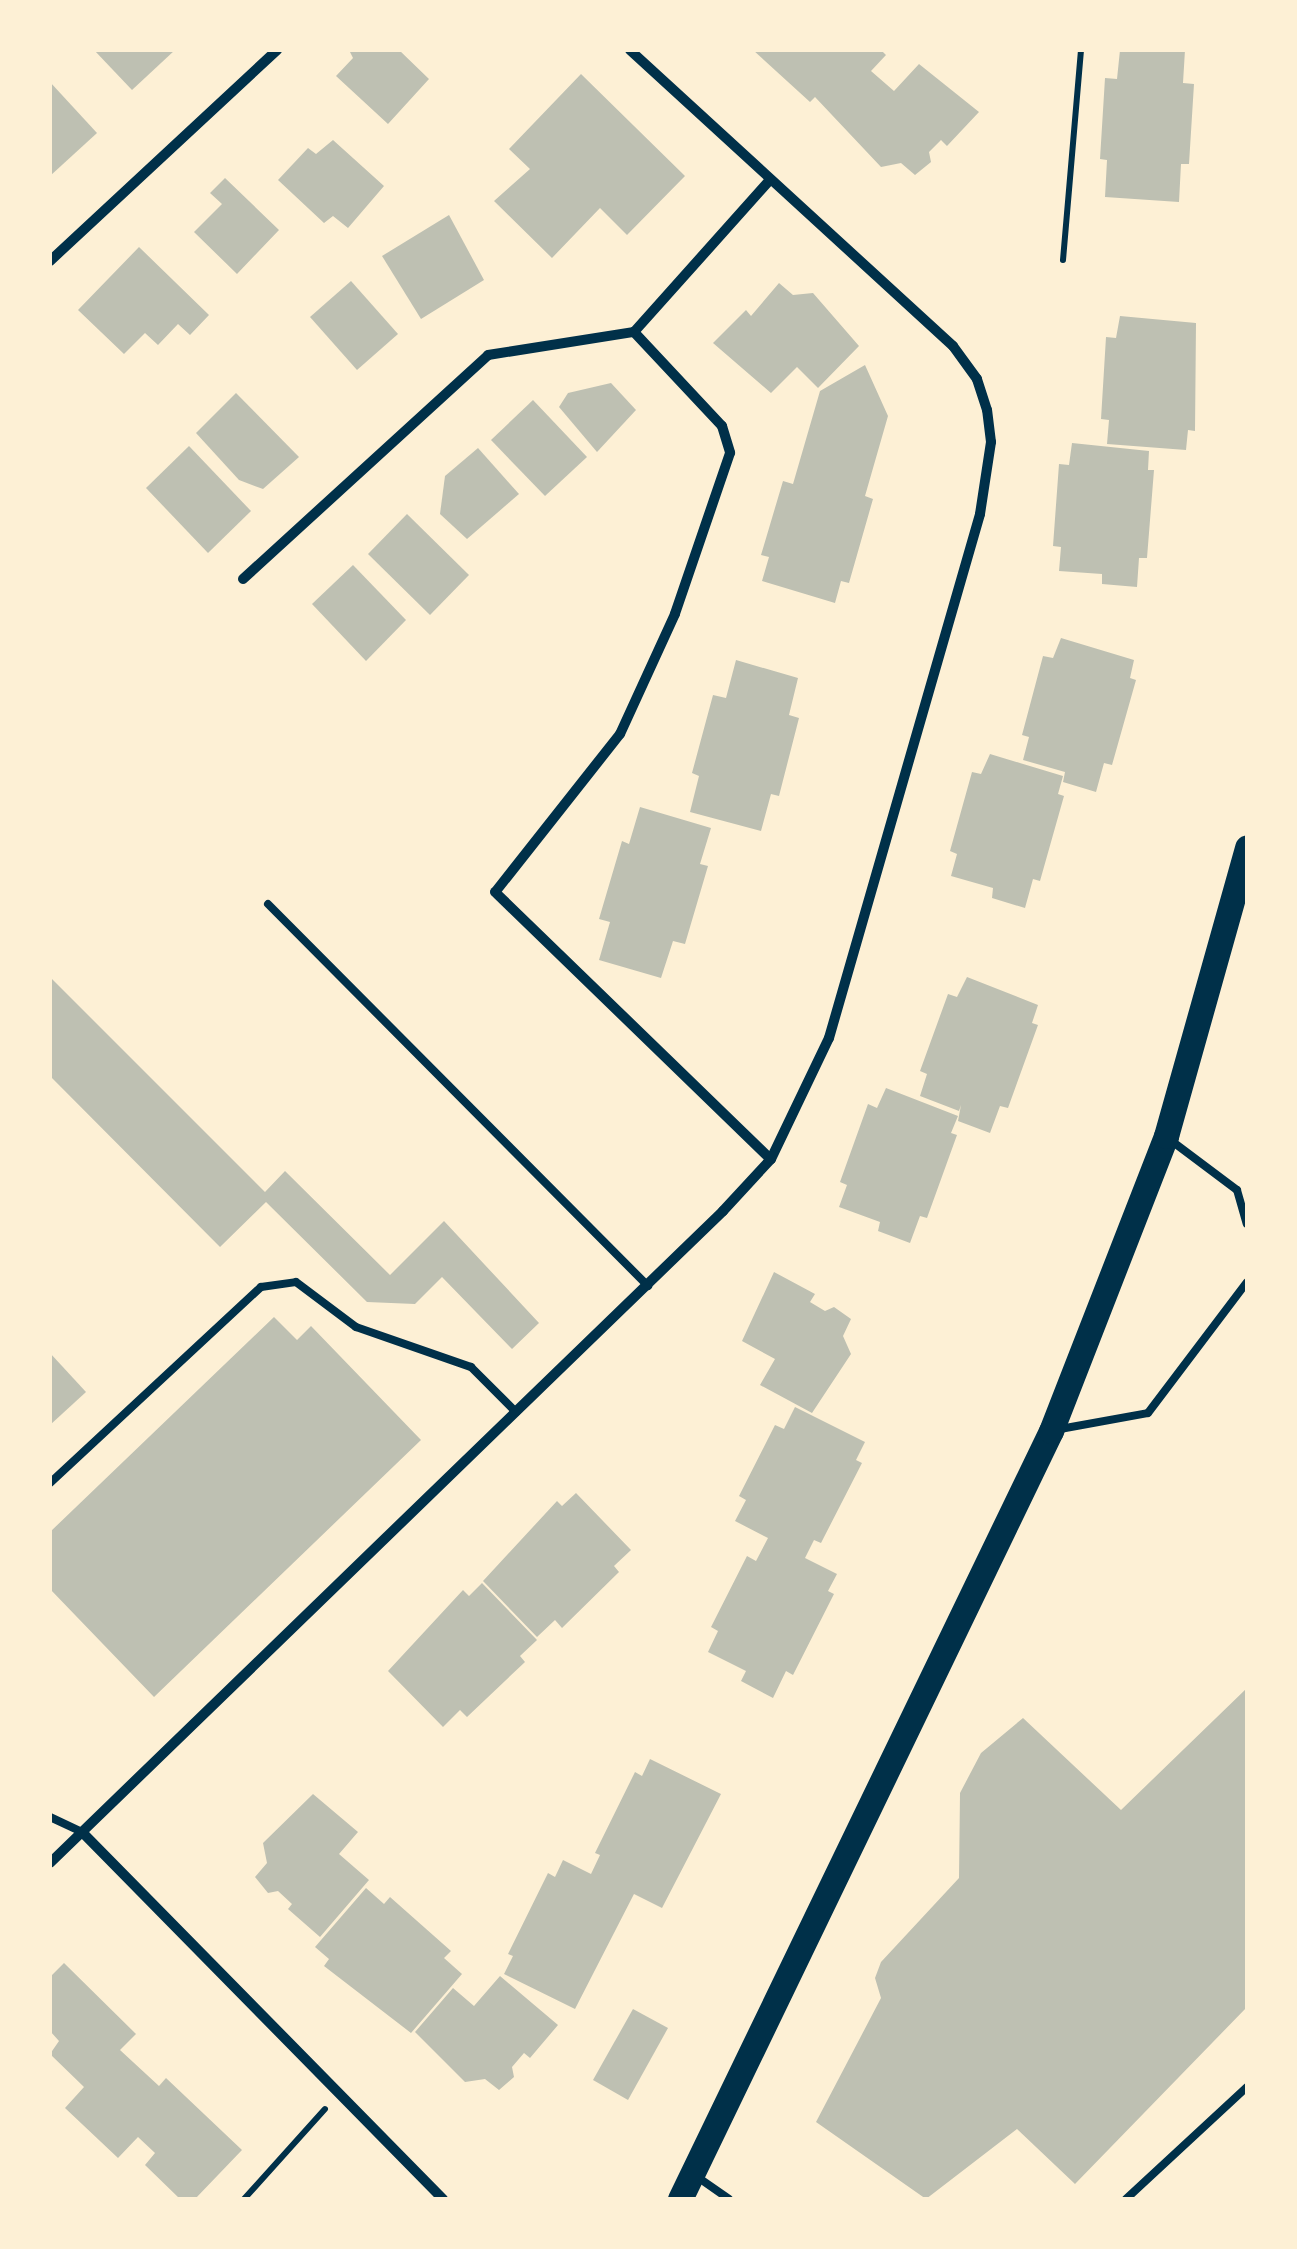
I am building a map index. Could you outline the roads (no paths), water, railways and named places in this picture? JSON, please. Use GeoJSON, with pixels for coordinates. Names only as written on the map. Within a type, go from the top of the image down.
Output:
{"type":"FeatureCollection","features":[{"type":"Feature","properties":{"kind":"main road"},"geometry":{"type":"LineString","coordinates":[[680,2199],[1050,1430],[1166,1136],[1247,848]]}},
{"type":"Feature","properties":{"kind":"street"},"geometry":{"type":"LineString","coordinates":[[50,261],[277,50]]}},
{"type":"Feature","properties":{"kind":"street"},"geometry":{"type":"LineString","coordinates":[[50,1863],[648,1286],[771,1159],[829,1038],[980,514],[991,442],[977,380],[953,346],[630,50]]}},
{"type":"Feature","properties":{"kind":"street"},"geometry":{"type":"LineString","coordinates":[[243,579],[488,355],[634,332],[770,180]]}},
{"type":"Feature","properties":{"kind":"street"},"geometry":{"type":"LineString","coordinates":[[634,332],[722,426],[730,453],[675,614],[620,734],[495,892],[771,1159]]}},
{"type":"Feature","properties":{"kind":"street"},"geometry":{"type":"LineString","coordinates":[[82,1832],[444,2199]]}},
{"type":"Feature","properties":{"kind":"lane"},"geometry":{"type":"LineString","coordinates":[[268,904],[648,1286]]}},
{"type":"Feature","properties":{"kind":"lane"},"geometry":{"type":"LineString","coordinates":[[1166,1136],[1238,1190],[1247,1224]]}},
{"type":"Feature","properties":{"kind":"lane"},"geometry":{"type":"LineString","coordinates":[[50,1483],[261,1287],[296,1282],[356,1328],[472,1367],[516,1412]]}},
{"type":"Feature","properties":{"kind":"lane"},"geometry":{"type":"LineString","coordinates":[[1050,1430],[1148,1413],[1247,1282]]}},
{"type":"Feature","properties":{"kind":"lane"},"geometry":{"type":"LineString","coordinates":[[50,1816],[82,1832]]}},
{"type":"Feature","properties":{"kind":"lane"},"geometry":{"type":"LineString","coordinates":[[1126,2199],[1247,2087]]}},
{"type":"Feature","properties":{"kind":"lane"},"geometry":{"type":"LineString","coordinates":[[692,2174],[729,2199]]}}]}
